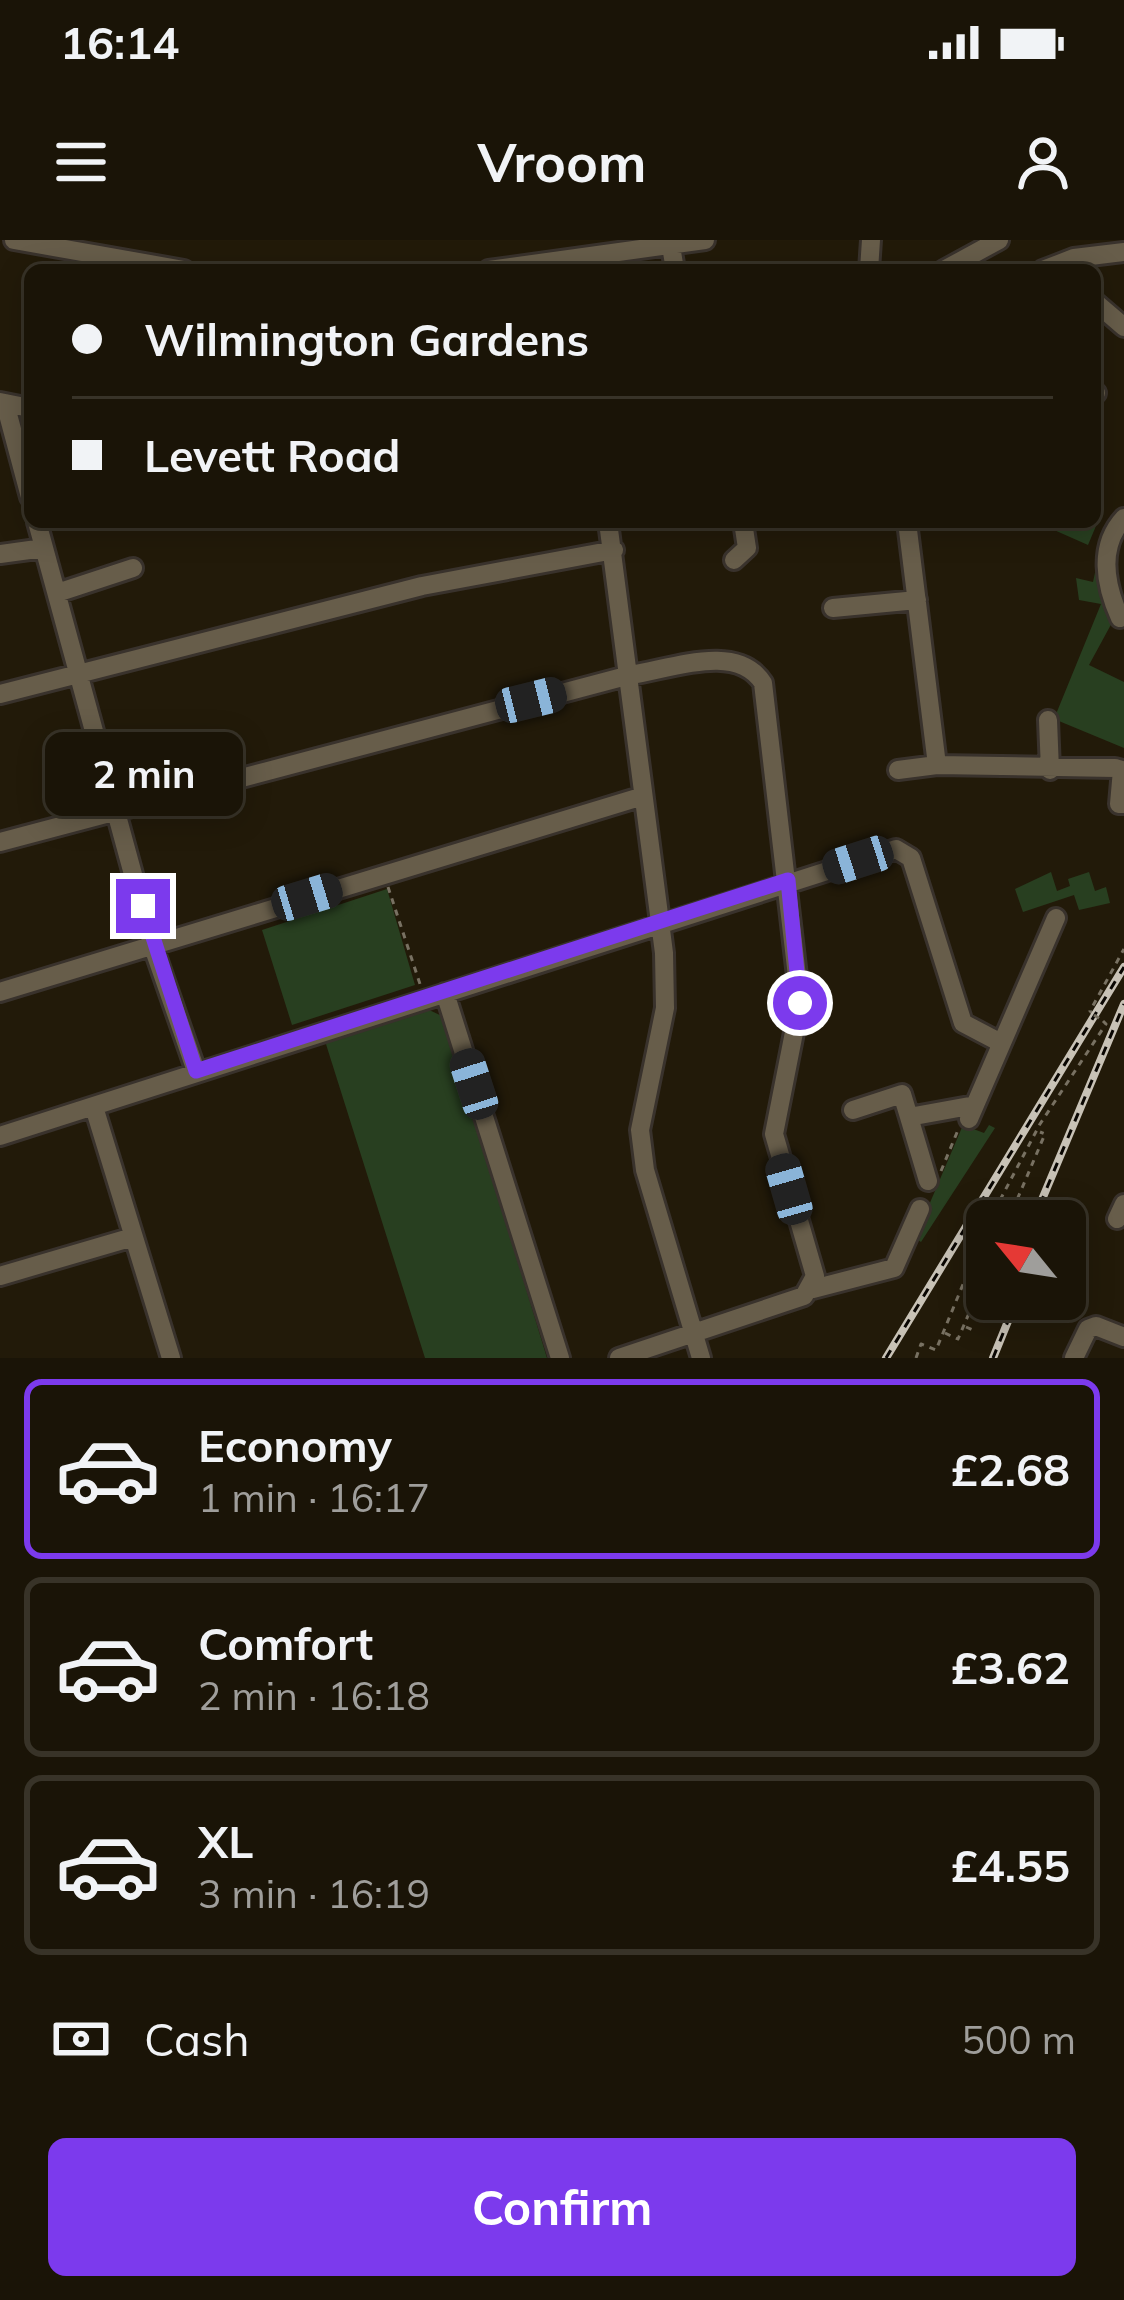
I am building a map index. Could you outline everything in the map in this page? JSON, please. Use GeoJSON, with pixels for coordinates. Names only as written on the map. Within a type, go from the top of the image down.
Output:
{"type":"FeatureCollection","features":[{"type":"Feature","properties":{"kind":"street"},"geometry":{"type":"LineString","coordinates":[[14,240],[150,264]]}},
{"type":"Feature","properties":{"kind":"street"},"geometry":{"type":"LineString","coordinates":[[530,264],[705,240]]}},
{"type":"Feature","properties":{"kind":"street"},"geometry":{"type":"LineString","coordinates":[[955,264],[999,240]]}},
{"type":"Feature","properties":{"kind":"street"},"geometry":{"type":"LineString","coordinates":[[1074,256],[1124,252]]}},
{"type":"Feature","properties":{"kind":"street"},"geometry":{"type":"LineString","coordinates":[[1101,307],[1124,327]]}},
{"type":"Feature","properties":{"kind":"street"},"geometry":{"type":"LineString","coordinates":[[3,402],[24,476]]}},
{"type":"Feature","properties":{"kind":"street"},"geometry":{"type":"LineString","coordinates":[[1120,617],[1106,568],[1110,540],[1124,518]]}},
{"type":"Feature","properties":{"kind":"street"},"geometry":{"type":"LineString","coordinates":[[39,528],[152,944],[196,1071]]}},
{"type":"Feature","properties":{"kind":"street"},"geometry":{"type":"LineString","coordinates":[[609,528],[659,922],[665,1008],[640,1130],[645,1171],[701,1358]]}},
{"type":"Feature","properties":{"kind":"street"},"geometry":{"type":"LineString","coordinates":[[734,560],[747,548],[744,528]]}},
{"type":"Feature","properties":{"kind":"street"},"geometry":{"type":"LineString","coordinates":[[908,528],[938,765]]}},
{"type":"Feature","properties":{"kind":"street"},"geometry":{"type":"LineString","coordinates":[[0,554],[44,548]]}},
{"type":"Feature","properties":{"kind":"street"},"geometry":{"type":"LineString","coordinates":[[0,694],[422,586],[614,550]]}},
{"type":"Feature","properties":{"kind":"street"},"geometry":{"type":"LineString","coordinates":[[57,593],[134,568]]}},
{"type":"Feature","properties":{"kind":"street"},"geometry":{"type":"LineString","coordinates":[[833,608],[916,600]]}},
{"type":"Feature","properties":{"kind":"street"},"geometry":{"type":"LineString","coordinates":[[0,842],[630,675],[733,659],[753,667],[763,683],[800,1003],[774,1135],[815,1276],[813,1288]]}},
{"type":"Feature","properties":{"kind":"street"},"geometry":{"type":"LineString","coordinates":[[1048,721],[1050,770]]}},
{"type":"Feature","properties":{"kind":"street"},"geometry":{"type":"LineString","coordinates":[[898,770],[938,765],[1122,770],[1118,804],[1124,805]]}},
{"type":"Feature","properties":{"kind":"street"},"geometry":{"type":"LineString","coordinates":[[0,992],[640,797]]}},
{"type":"Feature","properties":{"kind":"street"},"geometry":{"type":"LineString","coordinates":[[0,1136],[889,850],[911,858],[964,1023],[1001,1043]]}},
{"type":"Feature","properties":{"kind":"street"},"geometry":{"type":"LineString","coordinates":[[909,1117],[972,1112],[1056,917]]}},
{"type":"Feature","properties":{"kind":"street"},"geometry":{"type":"LineString","coordinates":[[445,993],[560,1358]]}},
{"type":"Feature","properties":{"kind":"street"},"geometry":{"type":"LineString","coordinates":[[853,1110],[902,1094],[928,1181]]}},
{"type":"Feature","properties":{"kind":"street"},"geometry":{"type":"LineString","coordinates":[[94,1107],[171,1358]]}},
{"type":"Feature","properties":{"kind":"street"},"geometry":{"type":"LineString","coordinates":[[620,1358],[766,1311],[813,1288],[894,1268],[920,1209]]}},
{"type":"Feature","properties":{"kind":"street"},"geometry":{"type":"LineString","coordinates":[[0,1276],[133,1237]]}},
{"type":"Feature","properties":{"kind":"street"},"geometry":{"type":"LineString","coordinates":[[1073,1358],[1088,1328],[1124,1336]]}},
{"type":"Feature","properties":{"kind":"path"},"geometry":{"type":"LineString","coordinates":[[384,874],[421,1001]]}},
{"type":"Feature","properties":{"kind":"path"},"geometry":{"type":"LineString","coordinates":[[1000,1200],[1037,1131],[1106,1024],[1090,1011],[1124,949]]}},
{"type":"Feature","properties":{"kind":"path"},"geometry":{"type":"LineString","coordinates":[[1017,1200],[1045,1134],[1037,1131]]}},
{"type":"Feature","properties":{"kind":"path"},"geometry":{"type":"LineString","coordinates":[[916,1358],[922,1344],[936,1350],[966,1278]]}},
{"type":"Feature","properties":{"kind":"path"},"geometry":{"type":"LineString","coordinates":[[944,1333],[958,1339],[967,1320]]}},
{"type":"Feature","properties":{"kind":"path"},"geometry":{"type":"LineString","coordinates":[[964,1326],[976,1331]]}},
{"type":"Feature","properties":{"kind":"green space"},"geometry":{"type":"Polygon","coordinates":[[[1050,528],[1095,528],[1088,545],[1050,528]]]}},
{"type":"Feature","properties":{"kind":"green space"},"geometry":{"type":"Polygon","coordinates":[[[1096,568],[1114,619],[1089,665],[1124,682],[1124,748],[1054,719],[1101,604],[1079,600],[1076,578],[1093,582],[1096,568]]]}},
{"type":"Feature","properties":{"kind":"green space"},"geometry":{"type":"Polygon","coordinates":[[[1051,872],[1057,891],[1070,886],[1068,879],[1089,872],[1095,891],[1106,887],[1110,903],[1079,910],[1074,895],[1023,912],[1015,889],[1051,872]]]}},
{"type":"Feature","properties":{"kind":"green space"},"geometry":{"type":"Polygon","coordinates":[[[387,889],[415,985],[292,1025],[262,930],[387,889]]]}},
{"type":"Feature","properties":{"kind":"green space"},"geometry":{"type":"Polygon","coordinates":[[[425,1008],[444,1017],[547,1358],[425,1358],[325,1041],[425,1008]]]}},
{"type":"Feature","properties":{"kind":"green space"},"geometry":{"type":"Polygon","coordinates":[[[963,1125],[984,1133],[989,1125],[995,1128],[921,1242],[915,1238],[963,1125]]]}},
{"type":"Feature","properties":{"kind":"railway"},"geometry":{"type":"LineString","coordinates":[[886,1358],[1124,967]]}},
{"type":"Feature","properties":{"kind":"railway"},"geometry":{"type":"LineString","coordinates":[[1042,1200],[1124,1004]]}},
{"type":"Feature","properties":{"kind":"railway"},"geometry":{"type":"LineString","coordinates":[[993,1358],[1008,1320]]}},
{"type":"Feature","properties":{"kind":"route"},"geometry":{"type":"LineString","coordinates":[[143,906],[196,1071],[788,880],[800,1003]]}}]}
